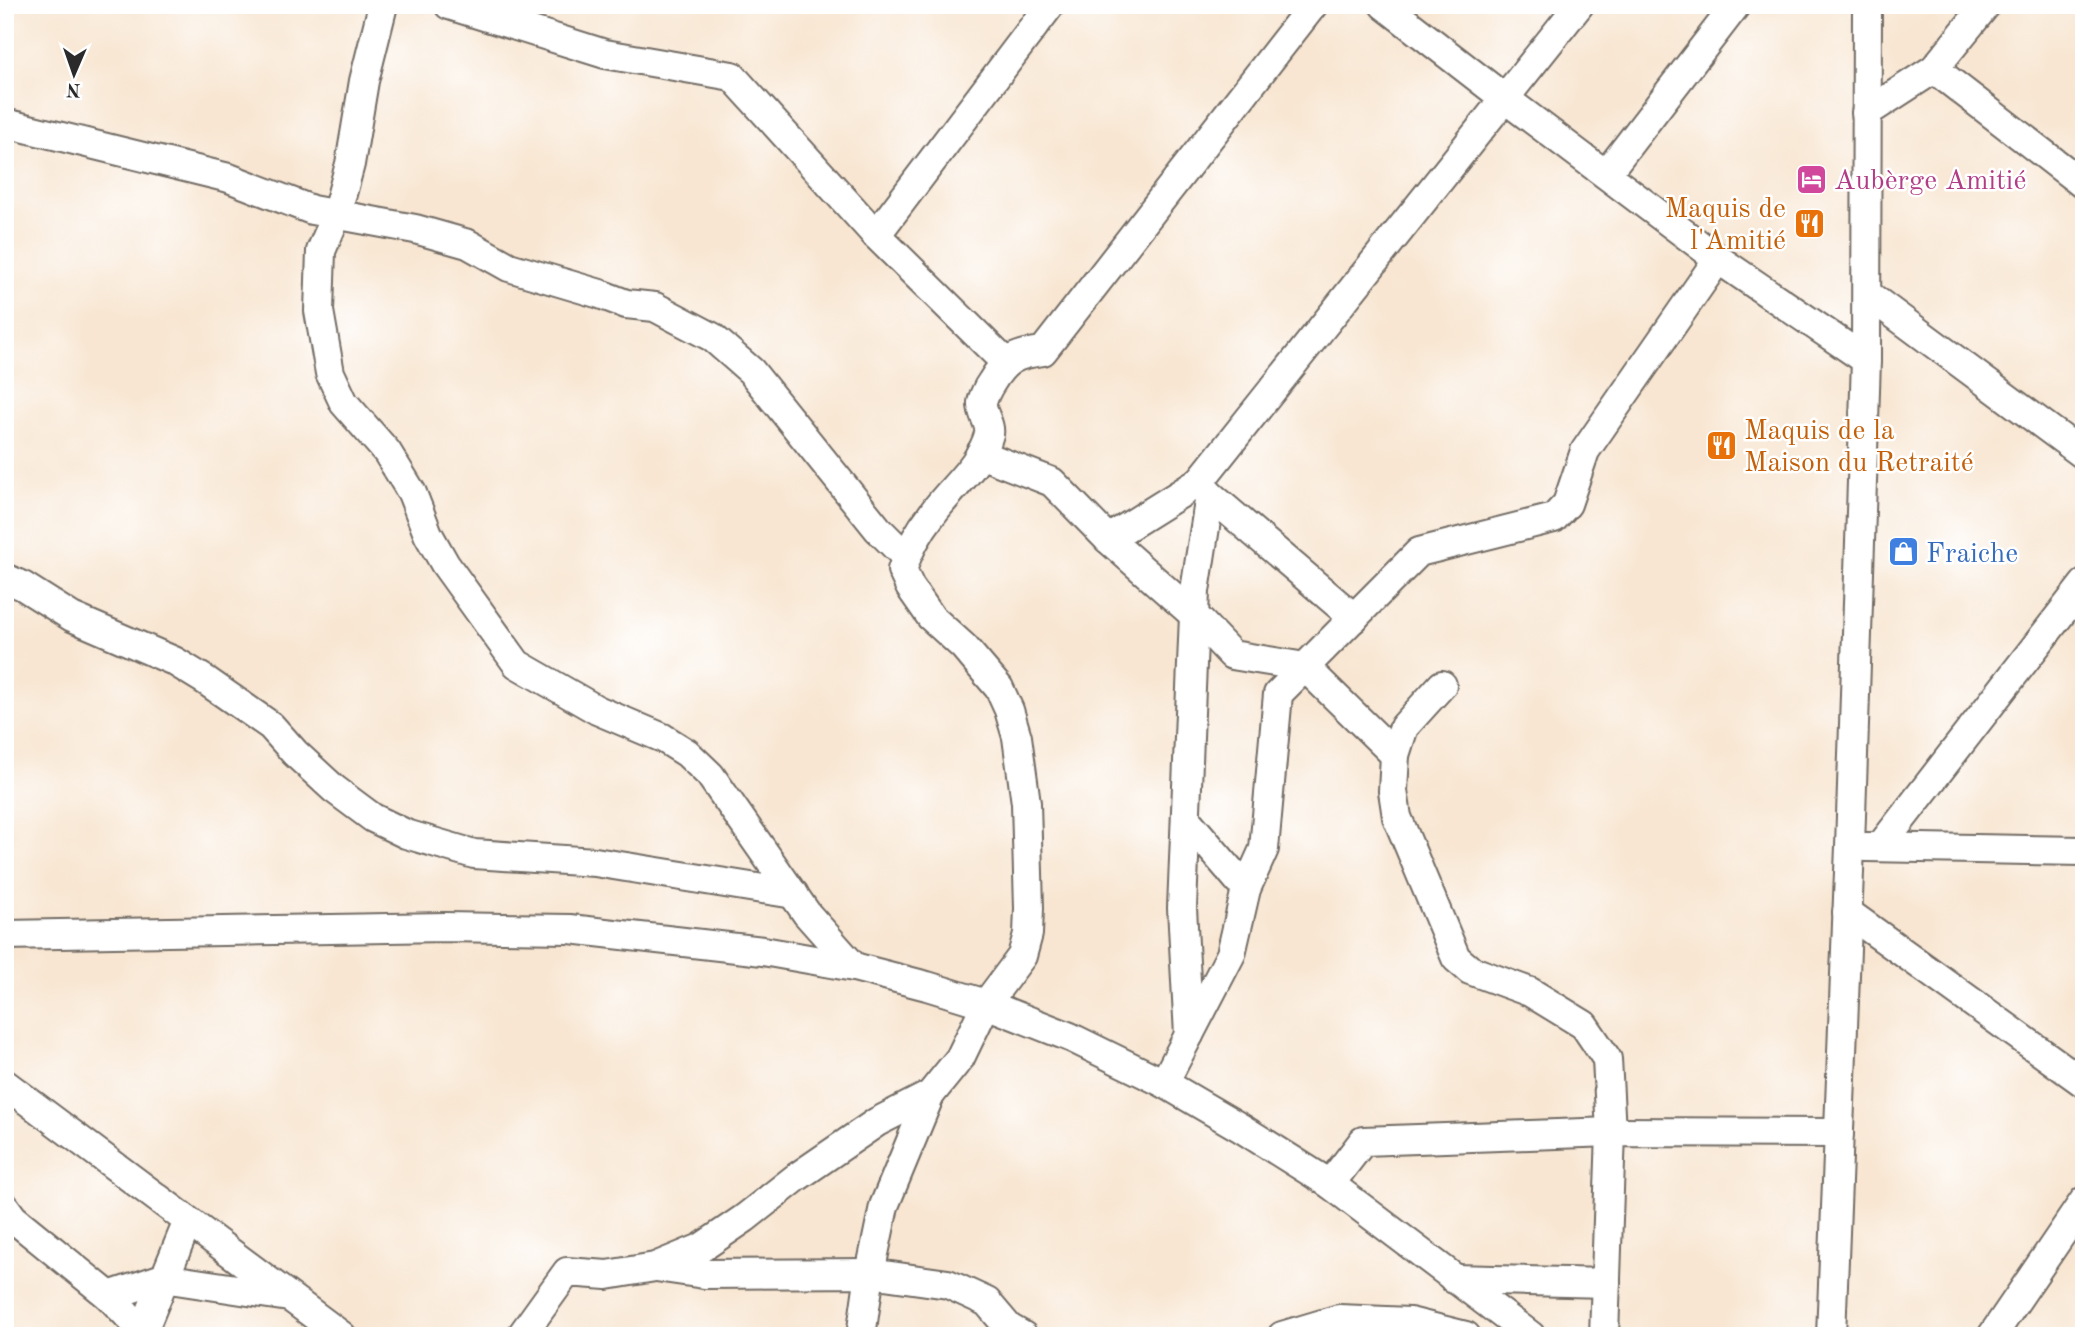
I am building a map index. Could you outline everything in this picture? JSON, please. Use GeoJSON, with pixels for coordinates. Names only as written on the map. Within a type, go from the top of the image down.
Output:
{"type":"FeatureCollection","features":[{"type":"Feature","properties":{"kind":"street"},"geometry":{"type":"LineString","coordinates":[[383,5],[364,81],[351,164],[336,216],[321,251],[319,311],[330,373],[344,403],[387,452],[412,492],[428,534],[445,564],[517,664],[597,710],[663,738],[687,753],[710,775],[807,914],[854,967]]}},
{"type":"Feature","properties":{"kind":"street"},"geometry":{"type":"LineString","coordinates":[[449,5],[605,54],[732,76],[876,235],[1006,363]]}},
{"type":"Feature","properties":{"kind":"street"},"geometry":{"type":"LineString","coordinates":[[876,235],[1049,5]]}},
{"type":"Feature","properties":{"kind":"street"},"geometry":{"type":"LineString","coordinates":[[861,1336],[870,1273],[884,1206],[930,1095],[960,1058],[986,1004],[1022,956],[1028,934],[1026,803],[1017,737],[1009,710],[999,688],[964,647],[931,617],[910,587],[902,570],[906,557],[933,512],[980,454],[990,432],[982,403],[990,384],[1006,363],[1020,354],[1043,351],[1313,5]]}},
{"type":"Feature","properties":{"kind":"street"},"geometry":{"type":"LineString","coordinates":[[1384,5],[1718,259],[1866,360]]}},
{"type":"Feature","properties":{"kind":"street"},"geometry":{"type":"LineString","coordinates":[[1108,539],[1204,488],[1504,98],[1579,5]]}},
{"type":"Feature","properties":{"kind":"street"},"geometry":{"type":"LineString","coordinates":[[1605,174],[1736,5]]}},
{"type":"Feature","properties":{"kind":"street"},"geometry":{"type":"LineString","coordinates":[[1831,1336],[1866,360],[1867,5]]}},
{"type":"Feature","properties":{"kind":"street"},"geometry":{"type":"LineString","coordinates":[[1866,113],[1934,69],[1986,5]]}},
{"type":"Feature","properties":{"kind":"street"},"geometry":{"type":"LineString","coordinates":[[1934,69],[2084,185]]}},
{"type":"Feature","properties":{"kind":"street"},"geometry":{"type":"LineString","coordinates":[[5,123],[229,177],[290,203],[336,216],[415,229],[468,244],[509,267],[626,304],[655,307],[712,337],[751,371],[878,529],[906,557]]}},
{"type":"Feature","properties":{"kind":"street"},"geometry":{"type":"LineString","coordinates":[[1164,1083],[1231,954],[1246,889],[1264,849],[1278,694],[1419,552],[1553,518],[1567,505],[1585,451],[1718,259]]}},
{"type":"Feature","properties":{"kind":"street"},"geometry":{"type":"LineString","coordinates":[[1867,293],[2084,455]]}},
{"type":"Feature","properties":{"kind":"street"},"geometry":{"type":"LineString","coordinates":[[980,454],[1052,482],[1108,539],[1194,615],[1232,655],[1305,667],[1395,755]]}},
{"type":"Feature","properties":{"kind":"street"},"geometry":{"type":"LineString","coordinates":[[1189,1035],[1182,908],[1195,591],[1204,488]]}},
{"type":"Feature","properties":{"kind":"street"},"geometry":{"type":"LineString","coordinates":[[1204,488],[1354,618]]}},
{"type":"Feature","properties":{"kind":"street"},"geometry":{"type":"LineString","coordinates":[[5,578],[23,586],[72,617],[174,661],[205,680],[271,726],[295,753],[334,789],[373,818],[406,834],[474,854],[595,862],[794,894]]}},
{"type":"Feature","properties":{"kind":"street"},"geometry":{"type":"LineString","coordinates":[[1880,847],[2081,595]]}},
{"type":"Feature","properties":{"kind":"street"},"geometry":{"type":"LineString","coordinates":[[1442,685],[1404,727],[1395,755],[1393,791],[1397,817],[1456,958],[1470,970],[1530,992],[1584,1025],[1607,1059],[1611,1132],[1604,1336]]}},
{"type":"Feature","properties":{"kind":"street"},"geometry":{"type":"LineString","coordinates":[[1186,819],[1246,889]]}},
{"type":"Feature","properties":{"kind":"street"},"geometry":{"type":"LineString","coordinates":[[1850,846],[2084,851]]}},
{"type":"Feature","properties":{"kind":"street"},"geometry":{"type":"LineString","coordinates":[[1847,912],[2084,1083]]}},
{"type":"Feature","properties":{"kind":"street"},"geometry":{"type":"LineString","coordinates":[[5,935],[445,927],[570,929],[763,951],[854,967],[927,986],[986,1004],[1070,1037],[1164,1083],[1330,1184],[1531,1336]]}},
{"type":"Feature","properties":{"kind":"street"},"geometry":{"type":"LineString","coordinates":[[5,1084],[342,1336]]}},
{"type":"Feature","properties":{"kind":"street"},"geometry":{"type":"LineString","coordinates":[[521,1336],[567,1272],[607,1275],[655,1267],[701,1248],[877,1122],[930,1095]]}},
{"type":"Feature","properties":{"kind":"street"},"geometry":{"type":"LineString","coordinates":[[1330,1184],[1363,1141],[1611,1132],[1839,1133]]}},
{"type":"Feature","properties":{"kind":"street"},"geometry":{"type":"LineString","coordinates":[[5,1207],[13,1218],[109,1296],[143,1333],[188,1221]]}},
{"type":"Feature","properties":{"kind":"street"},"geometry":{"type":"LineString","coordinates":[[1992,1336],[2082,1209]]}},
{"type":"Feature","properties":{"kind":"street"},"geometry":{"type":"LineString","coordinates":[[655,1267],[704,1274],[870,1273],[948,1284],[987,1302],[1009,1328],[1023,1336]]}},
{"type":"Feature","properties":{"kind":"street"},"geometry":{"type":"LineString","coordinates":[[109,1296],[163,1278],[292,1298]]}},
{"type":"Feature","properties":{"kind":"street"},"geometry":{"type":"LineString","coordinates":[[1454,1279],[1606,1283]]}},
{"type":"Feature","properties":{"kind":"street"},"geometry":{"type":"LineString","coordinates":[[1282,1336],[1339,1319],[1410,1322],[1466,1336]]}},
{"type":"Feature","properties":{"kind":"place","name":"Aubèrge Amitié"},"geometry":{"type":"Point","coordinates":[1811,179]}},
{"type":"Feature","properties":{"kind":"place","name":"Maquis de l'Amitié"},"geometry":{"type":"Point","coordinates":[1809,223]}},
{"type":"Feature","properties":{"kind":"place","name":"Maquis de la Maison du Retraité"},"geometry":{"type":"Point","coordinates":[1721,445]}},
{"type":"Feature","properties":{"kind":"place","name":"Fraiche"},"geometry":{"type":"Point","coordinates":[1903,552]}}]}
